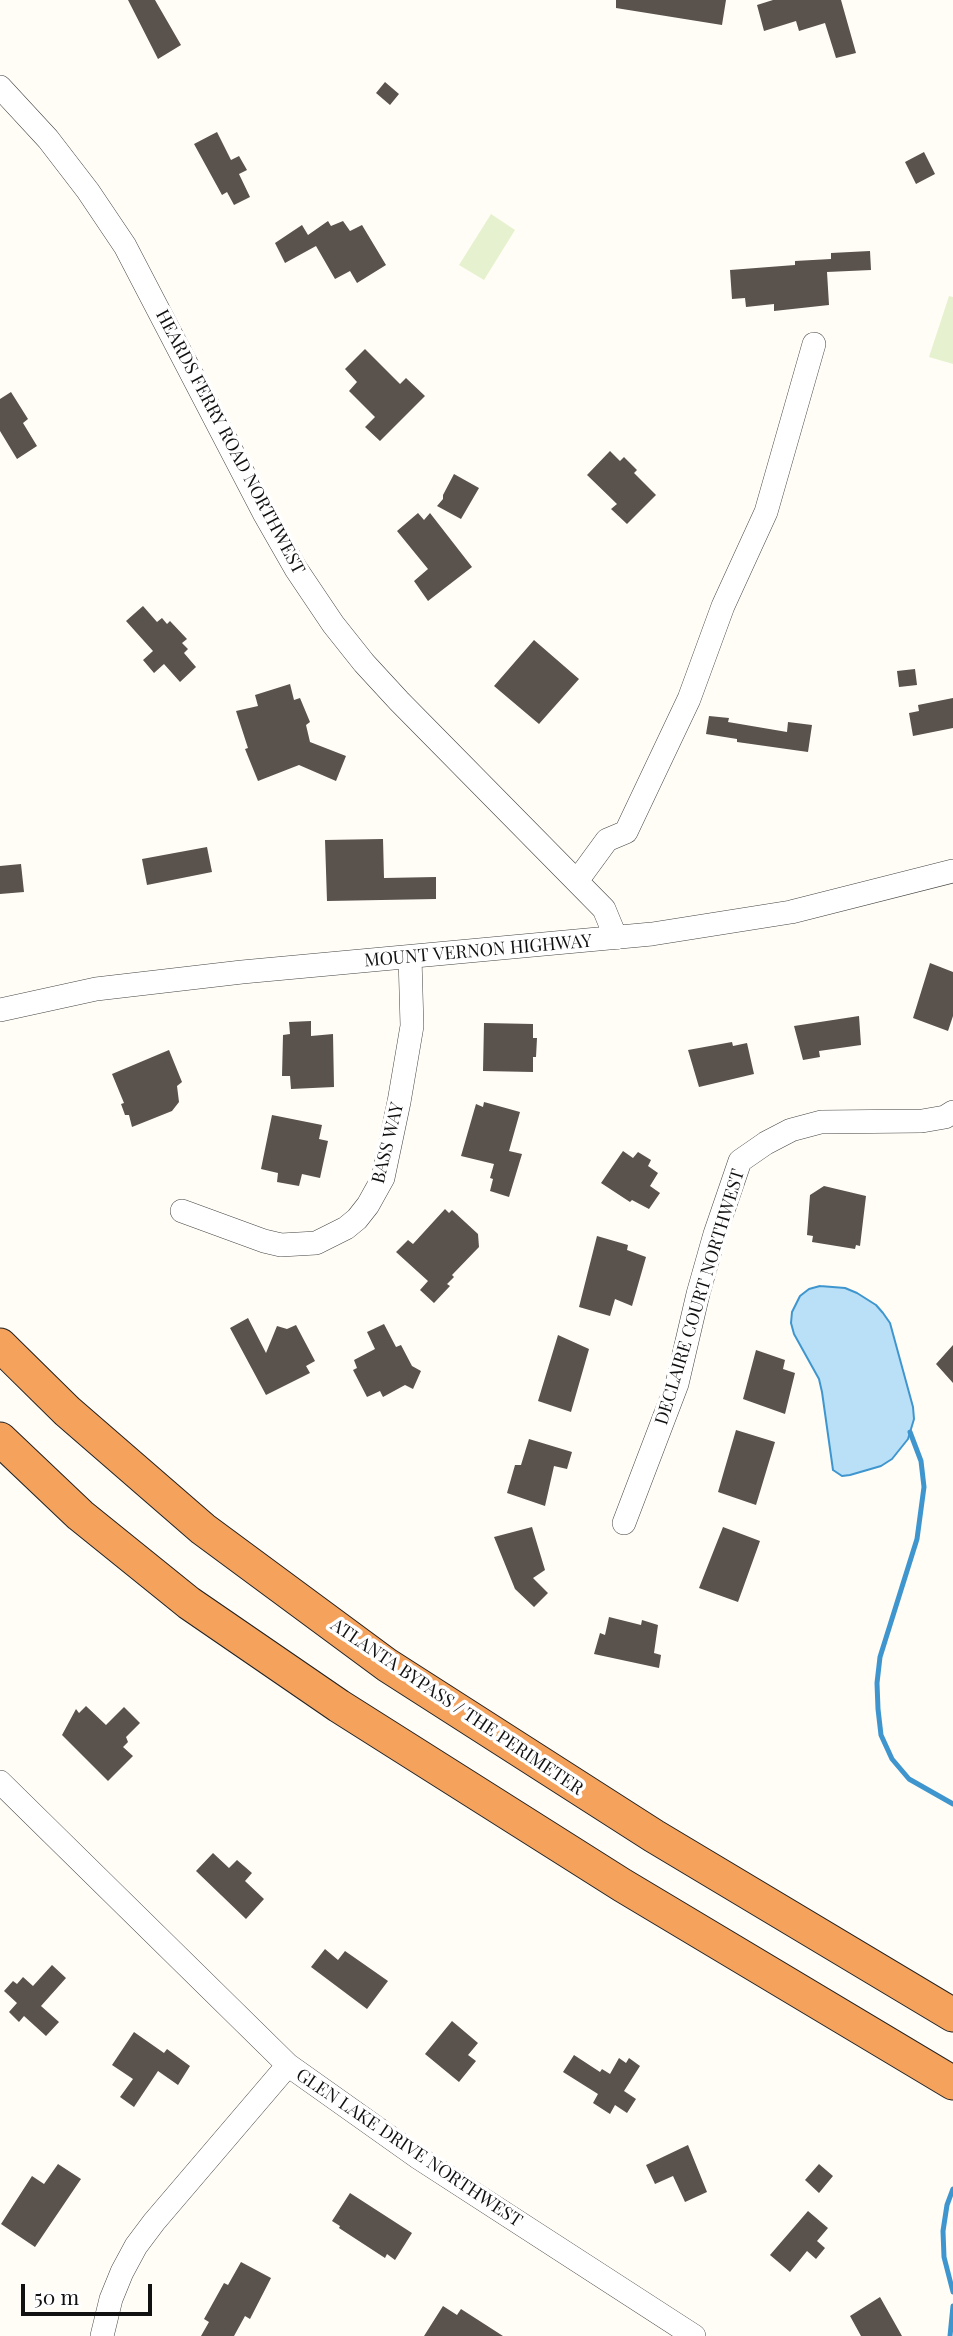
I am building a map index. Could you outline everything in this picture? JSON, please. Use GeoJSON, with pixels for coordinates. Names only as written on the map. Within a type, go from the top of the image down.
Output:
{"type":"FeatureCollection","features":[{"type":"Feature","properties":{"kind":"highway","name":"ATLANTA BYPASS / THE PERIMETER"},"geometry":{"type":"LineString","coordinates":[[0,1345],[67,1411],[203,1529],[387,1665],[654,1836],[953,2015]]}},
{"type":"Feature","properties":{"kind":"highway"},"geometry":{"type":"LineString","coordinates":[[0,1439],[80,1515],[189,1603],[339,1706],[610,1877],[953,2083]]}},
{"type":"Feature","properties":{"kind":"street","name":"HEARDS FERRY ROAD NORTHWEST"},"geometry":{"type":"LineString","coordinates":[[0,87],[48,139],[125,246],[264,513],[296,569],[333,624],[399,701],[604,909],[616,938]]}},
{"type":"Feature","properties":{"kind":"street"},"geometry":{"type":"LineString","coordinates":[[577,881],[607,840],[626,832],[689,699],[723,606],[766,512],[814,344]]}},
{"type":"Feature","properties":{"kind":"street","name":"MOUNT VERNON HIGHWAY"},"geometry":{"type":"LineString","coordinates":[[0,1010],[96,989],[242,972],[616,938],[791,912],[953,871]]}},
{"type":"Feature","properties":{"kind":"street","name":"BASS WAY"},"geometry":{"type":"LineString","coordinates":[[182,1211],[229,1230],[281,1245],[316,1243],[346,1228],[357,1219],[383,1178],[397,1113],[412,1026],[410,957]]}},
{"type":"Feature","properties":{"kind":"street","name":"DECLAIRE COURT NORTHWEST"},"geometry":{"type":"LineString","coordinates":[[624,1523],[677,1384],[702,1282],[740,1161],[791,1130],[821,1122],[922,1121],[945,1117],[953,1112]]}},
{"type":"Feature","properties":{"kind":"street","name":"GLEN LAKE DRIVE NORTHWEST"},"geometry":{"type":"LineString","coordinates":[[0,1782],[288,2065],[419,2158],[694,2336]]}},
{"type":"Feature","properties":{"kind":"street"},"geometry":{"type":"LineString","coordinates":[[102,2336],[111,2299],[136,2246],[288,2065]]}},
{"type":"Feature","properties":{"kind":"green space"},"geometry":{"type":"Polygon","coordinates":[[[491,214],[515,230],[484,280],[459,265],[491,214]]]}},
{"type":"Feature","properties":{"kind":"green space"},"geometry":{"type":"Polygon","coordinates":[[[949,296],[953,297],[953,364],[929,357],[949,296]]]}},
{"type":"Feature","properties":{"kind":"water"},"geometry":{"type":"Polygon","coordinates":[[[820,1286],[845,1288],[857,1293],[883,1313],[890,1323],[913,1407],[914,1419],[908,1439],[892,1459],[881,1466],[850,1475],[842,1476],[833,1470],[819,1379],[794,1334],[791,1323],[792,1312],[800,1296],[809,1289],[820,1286]]]}},
{"type":"Feature","properties":{"kind":"building"},"geometry":{"type":"Polygon","coordinates":[[[128,0],[155,0],[181,45],[158,59],[128,0]]]}},
{"type":"Feature","properties":{"kind":"building"},"geometry":{"type":"Polygon","coordinates":[[[616,0],[726,0],[722,25],[616,8],[616,0]]]}},
{"type":"Feature","properties":{"kind":"building"},"geometry":{"type":"Polygon","coordinates":[[[773,0],[841,0],[856,53],[836,58],[825,23],[799,31],[796,21],[764,31],[757,5],[773,0]]]}},
{"type":"Feature","properties":{"kind":"building"},"geometry":{"type":"Polygon","coordinates":[[[385,82],[399,94],[390,105],[376,93],[385,82]]]}},
{"type":"Feature","properties":{"kind":"building"},"geometry":{"type":"Polygon","coordinates":[[[217,132],[231,160],[239,156],[247,170],[239,174],[250,197],[234,205],[227,192],[222,195],[194,144],[217,132]]]}},
{"type":"Feature","properties":{"kind":"building"},"geometry":{"type":"Polygon","coordinates":[[[924,152],[935,174],[916,184],[905,162],[924,152]]]}},
{"type":"Feature","properties":{"kind":"building"},"geometry":{"type":"Polygon","coordinates":[[[328,221],[331,226],[343,221],[350,231],[362,225],[386,265],[357,283],[350,271],[335,279],[316,246],[285,263],[275,243],[302,225],[308,235],[328,221]]]}},
{"type":"Feature","properties":{"kind":"building"},"geometry":{"type":"Polygon","coordinates":[[[870,251],[871,270],[827,272],[829,305],[774,311],[774,304],[746,307],[745,298],[732,299],[730,270],[795,265],[795,261],[831,259],[831,253],[870,251]]]}},
{"type":"Feature","properties":{"kind":"building"},"geometry":{"type":"Polygon","coordinates":[[[365,349],[400,384],[406,378],[425,396],[380,441],[365,427],[375,417],[349,391],[357,382],[345,369],[365,349]]]}},
{"type":"Feature","properties":{"kind":"building"},"geometry":{"type":"Polygon","coordinates":[[[11,392],[28,419],[23,423],[37,446],[17,459],[0,431],[0,399],[11,392]]]}},
{"type":"Feature","properties":{"kind":"building"},"geometry":{"type":"Polygon","coordinates":[[[610,451],[620,461],[624,457],[637,470],[634,473],[656,495],[627,524],[611,509],[617,504],[587,475],[610,451]]]}},
{"type":"Feature","properties":{"kind":"building"},"geometry":{"type":"Polygon","coordinates":[[[454,474],[479,488],[461,519],[437,506],[454,474]]]}},
{"type":"Feature","properties":{"kind":"building"},"geometry":{"type":"Polygon","coordinates":[[[418,513],[424,520],[430,513],[472,567],[428,601],[414,581],[428,569],[397,531],[418,513]]]}},
{"type":"Feature","properties":{"kind":"building"},"geometry":{"type":"Polygon","coordinates":[[[143,606],[157,622],[162,618],[167,624],[170,621],[187,639],[182,643],[188,649],[184,653],[196,667],[180,682],[164,664],[154,673],[143,660],[153,651],[126,621],[143,606]]]}},
{"type":"Feature","properties":{"kind":"building"},"geometry":{"type":"Polygon","coordinates":[[[534,640],[579,679],[539,724],[494,686],[534,640]]]}},
{"type":"Feature","properties":{"kind":"building"},"geometry":{"type":"Polygon","coordinates":[[[915,669],[917,685],[899,687],[897,671],[915,669]]]}},
{"type":"Feature","properties":{"kind":"building"},"geometry":{"type":"Polygon","coordinates":[[[290,684],[294,700],[300,698],[310,722],[306,725],[310,742],[346,756],[336,781],[299,765],[258,781],[245,749],[248,748],[236,711],[258,706],[255,695],[290,684]]]}},
{"type":"Feature","properties":{"kind":"building"},"geometry":{"type":"Polygon","coordinates":[[[953,698],[953,728],[913,736],[909,713],[919,711],[918,705],[953,698]]]}},
{"type":"Feature","properties":{"kind":"building"},"geometry":{"type":"Polygon","coordinates":[[[709,716],[787,732],[788,722],[812,725],[808,752],[737,742],[737,739],[706,734],[709,716]]]}},
{"type":"Feature","properties":{"kind":"building"},"geometry":{"type":"Polygon","coordinates":[[[383,839],[384,878],[436,877],[436,899],[327,901],[325,840],[383,839]]]}},
{"type":"Feature","properties":{"kind":"building"},"geometry":{"type":"Polygon","coordinates":[[[207,847],[212,872],[147,885],[142,859],[207,847]]]}},
{"type":"Feature","properties":{"kind":"building"},"geometry":{"type":"Polygon","coordinates":[[[21,864],[24,892],[0,894],[0,866],[21,864]]]}},
{"type":"Feature","properties":{"kind":"building"},"geometry":{"type":"Polygon","coordinates":[[[930,963],[953,972],[953,1016],[948,1031],[913,1018],[930,963]]]}},
{"type":"Feature","properties":{"kind":"building"},"geometry":{"type":"Polygon","coordinates":[[[859,1016],[861,1045],[819,1051],[820,1057],[803,1060],[794,1026],[859,1016]]]}},
{"type":"Feature","properties":{"kind":"building"},"geometry":{"type":"Polygon","coordinates":[[[311,1021],[311,1036],[333,1034],[334,1087],[291,1089],[290,1076],[282,1076],[283,1035],[290,1034],[289,1022],[311,1021]]]}},
{"type":"Feature","properties":{"kind":"building"},"geometry":{"type":"Polygon","coordinates":[[[484,1023],[533,1024],[533,1038],[537,1038],[533,1072],[483,1071],[484,1023]]]}},
{"type":"Feature","properties":{"kind":"building"},"geometry":{"type":"Polygon","coordinates":[[[732,1042],[733,1046],[747,1043],[754,1074],[699,1087],[688,1050],[732,1042]]]}},
{"type":"Feature","properties":{"kind":"building"},"geometry":{"type":"Polygon","coordinates":[[[169,1050],[182,1082],[177,1086],[179,1102],[172,1111],[132,1127],[129,1115],[125,1115],[121,1104],[124,1103],[112,1074],[169,1050]]]}},
{"type":"Feature","properties":{"kind":"building"},"geometry":{"type":"Polygon","coordinates":[[[484,1102],[520,1112],[509,1151],[522,1154],[509,1197],[490,1191],[494,1164],[461,1156],[476,1104],[483,1107],[484,1102]]]}},
{"type":"Feature","properties":{"kind":"building"},"geometry":{"type":"Polygon","coordinates":[[[272,1115],[322,1125],[319,1139],[328,1141],[320,1178],[302,1174],[299,1186],[277,1182],[278,1173],[261,1169],[272,1115]]]}},
{"type":"Feature","properties":{"kind":"building"},"geometry":{"type":"Polygon","coordinates":[[[623,1151],[633,1158],[638,1152],[651,1160],[648,1166],[658,1173],[650,1186],[660,1193],[649,1209],[632,1200],[630,1202],[601,1183],[623,1151]]]}},
{"type":"Feature","properties":{"kind":"building"},"geometry":{"type":"Polygon","coordinates":[[[824,1186],[866,1196],[860,1246],[856,1245],[855,1249],[812,1242],[813,1236],[807,1235],[810,1195],[824,1186]]]}},
{"type":"Feature","properties":{"kind":"building"},"geometry":{"type":"Polygon","coordinates":[[[445,1209],[449,1213],[452,1210],[478,1234],[479,1247],[452,1275],[454,1277],[447,1284],[450,1286],[434,1303],[420,1290],[428,1281],[396,1252],[408,1240],[413,1244],[445,1209]]]}},
{"type":"Feature","properties":{"kind":"building"},"geometry":{"type":"Polygon","coordinates":[[[597,1236],[628,1245],[627,1250],[646,1257],[632,1306],[615,1299],[610,1316],[579,1307],[597,1236]]]}},
{"type":"Feature","properties":{"kind":"building"},"geometry":{"type":"Polygon","coordinates":[[[248,1318],[266,1353],[277,1326],[287,1329],[296,1325],[315,1361],[306,1366],[310,1373],[266,1395],[230,1328],[248,1318]]]}},
{"type":"Feature","properties":{"kind":"building"},"geometry":{"type":"Polygon","coordinates":[[[384,1324],[396,1347],[401,1345],[412,1366],[421,1371],[413,1389],[405,1385],[383,1397],[380,1391],[367,1397],[353,1370],[357,1368],[354,1360],[375,1349],[367,1332],[384,1324]]]}},
{"type":"Feature","properties":{"kind":"building"},"geometry":{"type":"Polygon","coordinates":[[[558,1335],[589,1349],[571,1412],[538,1401],[558,1335]]]}},
{"type":"Feature","properties":{"kind":"building"},"geometry":{"type":"Polygon","coordinates":[[[953,1345],[953,1383],[936,1364],[953,1345]]]}},
{"type":"Feature","properties":{"kind":"building"},"geometry":{"type":"Polygon","coordinates":[[[756,1350],[785,1360],[783,1369],[795,1373],[785,1414],[743,1399],[756,1350]]]}},
{"type":"Feature","properties":{"kind":"building"},"geometry":{"type":"Polygon","coordinates":[[[736,1430],[775,1442],[756,1505],[718,1492],[736,1430]]]}},
{"type":"Feature","properties":{"kind":"building"},"geometry":{"type":"Polygon","coordinates":[[[529,1439],[572,1452],[567,1469],[554,1466],[545,1506],[507,1493],[515,1465],[521,1465],[529,1439]]]}},
{"type":"Feature","properties":{"kind":"building"},"geometry":{"type":"Polygon","coordinates":[[[532,1527],[545,1570],[533,1578],[548,1593],[534,1607],[515,1589],[494,1537],[532,1527]]]}},
{"type":"Feature","properties":{"kind":"building"},"geometry":{"type":"Polygon","coordinates":[[[723,1527],[760,1541],[738,1602],[699,1588],[723,1527]]]}},
{"type":"Feature","properties":{"kind":"building"},"geometry":{"type":"Polygon","coordinates":[[[609,1617],[641,1625],[642,1620],[658,1625],[654,1653],[661,1655],[659,1668],[594,1654],[600,1633],[605,1635],[609,1617]]]}},
{"type":"Feature","properties":{"kind":"building"},"geometry":{"type":"Polygon","coordinates":[[[86,1706],[106,1725],[124,1707],[140,1723],[126,1737],[128,1742],[123,1747],[133,1756],[108,1781],[62,1735],[76,1709],[79,1713],[86,1706]]]}},
{"type":"Feature","properties":{"kind":"building"},"geometry":{"type":"Polygon","coordinates":[[[213,1853],[229,1868],[237,1860],[252,1873],[245,1881],[264,1899],[246,1919],[196,1871],[213,1853]]]}},
{"type":"Feature","properties":{"kind":"building"},"geometry":{"type":"Polygon","coordinates":[[[325,1949],[338,1960],[345,1951],[388,1981],[367,2009],[311,1967],[325,1949]]]}},
{"type":"Feature","properties":{"kind":"building"},"geometry":{"type":"Polygon","coordinates":[[[52,1965],[66,1978],[41,2006],[59,2022],[46,2036],[24,2016],[19,2022],[9,2012],[17,2003],[4,1991],[13,1981],[17,1984],[23,1977],[33,1986],[52,1965]]]}},
{"type":"Feature","properties":{"kind":"building"},"geometry":{"type":"Polygon","coordinates":[[[452,2021],[478,2043],[468,2055],[476,2061],[459,2082],[425,2054],[452,2021]]]}},
{"type":"Feature","properties":{"kind":"building"},"geometry":{"type":"Polygon","coordinates":[[[134,2032],[164,2053],[167,2049],[190,2066],[178,2085],[158,2071],[134,2107],[120,2097],[133,2079],[112,2065],[134,2032]]]}},
{"type":"Feature","properties":{"kind":"building"},"geometry":{"type":"Polygon","coordinates":[[[574,2055],[600,2072],[602,2069],[610,2074],[619,2058],[626,2063],[629,2058],[640,2066],[624,2091],[636,2099],[627,2113],[615,2105],[610,2114],[593,2103],[598,2094],[563,2072],[574,2055]]]}},
{"type":"Feature","properties":{"kind":"building"},"geometry":{"type":"Polygon","coordinates":[[[688,2145],[707,2192],[685,2202],[673,2176],[655,2184],[646,2165],[688,2145]]]}},
{"type":"Feature","properties":{"kind":"building"},"geometry":{"type":"Polygon","coordinates":[[[58,2164],[81,2179],[35,2247],[1,2224],[32,2176],[44,2184],[58,2164]]]}},
{"type":"Feature","properties":{"kind":"building"},"geometry":{"type":"Polygon","coordinates":[[[819,2164],[833,2176],[819,2193],[805,2180],[819,2164]]]}},
{"type":"Feature","properties":{"kind":"building"},"geometry":{"type":"Polygon","coordinates":[[[350,2193],[412,2233],[395,2260],[387,2254],[385,2258],[332,2221],[350,2193]]]}},
{"type":"Feature","properties":{"kind":"building"},"geometry":{"type":"Polygon","coordinates":[[[808,2211],[828,2228],[817,2241],[825,2248],[816,2259],[807,2251],[790,2272],[770,2255],[808,2211]]]}},
{"type":"Feature","properties":{"kind":"building"},"geometry":{"type":"Polygon","coordinates":[[[241,2262],[271,2278],[250,2319],[245,2316],[234,2336],[201,2336],[209,2322],[204,2319],[224,2283],[228,2285],[241,2262]]]}},
{"type":"Feature","properties":{"kind":"building"},"geometry":{"type":"Polygon","coordinates":[[[880,2297],[902,2336],[861,2336],[850,2316],[880,2297]]]}},
{"type":"Feature","properties":{"kind":"building"},"geometry":{"type":"Polygon","coordinates":[[[443,2306],[457,2315],[461,2309],[503,2336],[424,2336],[443,2306]]]}},
{"type":"Feature","properties":{"kind":"waterway"},"geometry":{"type":"LineString","coordinates":[[910,1432],[921,1461],[924,1487],[917,1539],[880,1657],[877,1683],[881,1735],[892,1759],[909,1779],[953,1804]]}},
{"type":"Feature","properties":{"kind":"waterway"},"geometry":{"type":"LineString","coordinates":[[953,2189],[947,2205],[943,2231],[944,2257],[953,2292]]}},
{"type":"Feature","properties":{"kind":"waterway"},"geometry":{"type":"LineString","coordinates":[[950,2336],[953,2306]]}}]}
